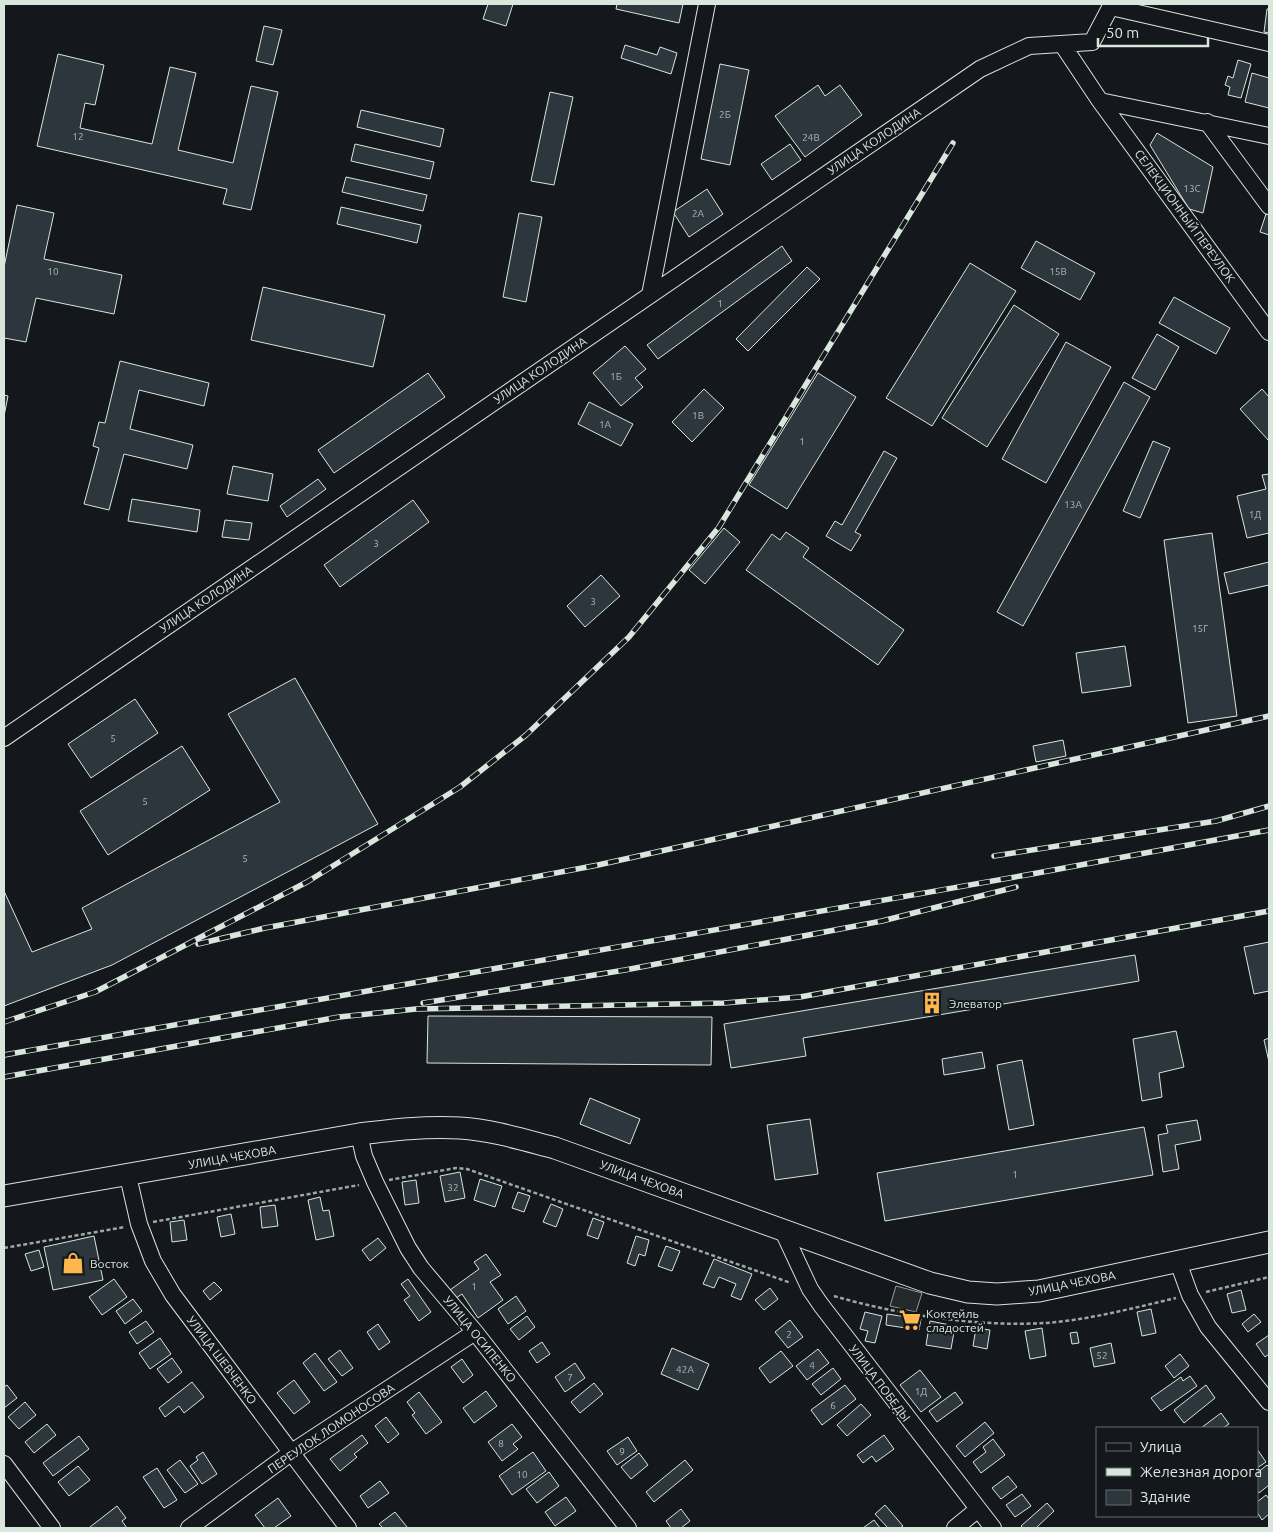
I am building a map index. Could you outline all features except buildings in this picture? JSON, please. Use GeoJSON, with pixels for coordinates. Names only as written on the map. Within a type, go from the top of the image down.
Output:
{"type":"FeatureCollection","features":[{"type":"Feature","properties":{"kind":"main road","name":"УЛИЦА ЧЕХОВА"},"geometry":{"type":"LineString","coordinates":[[4,1196],[128,1176],[359,1134],[409,1128],[461,1128],[509,1136],[555,1148],[930,1282],[968,1292],[997,1294],[1039,1291],[1269,1242]]}},
{"type":"Feature","properties":{"kind":"street"},"geometry":{"type":"LineString","coordinates":[[650,295],[707,4]]}},
{"type":"Feature","properties":{"kind":"street"},"geometry":{"type":"LineString","coordinates":[[1111,6],[1269,43]]}},
{"type":"Feature","properties":{"kind":"street","name":"УЛИЦА КОЛОДИНА"},"geometry":{"type":"LineString","coordinates":[[4,738],[980,69],[1029,46],[1092,42],[1111,6]]}},
{"type":"Feature","properties":{"kind":"street","name":"СЕЛЕКЦИОННЫЙ ПЕРЕУЛОК"},"geometry":{"type":"LineString","coordinates":[[1062,44],[1100,101],[1269,332]]}},
{"type":"Feature","properties":{"kind":"street"},"geometry":{"type":"LineString","coordinates":[[1100,101],[1269,136]]}},
{"type":"Feature","properties":{"kind":"street"},"geometry":{"type":"LineString","coordinates":[[1207,122],[1269,206]]}},
{"type":"Feature","properties":{"kind":"street","name":"УЛИЦА ОСИПЕНКО"},"geometry":{"type":"LineString","coordinates":[[359,1134],[364,1156],[375,1182],[408,1248],[421,1268],[475,1332],[628,1528]]}},
{"type":"Feature","properties":{"kind":"street","name":"УЛИЦА ШЕВЧЕНКО"},"geometry":{"type":"LineString","coordinates":[[128,1176],[140,1224],[153,1261],[174,1296],[348,1528]]}},
{"type":"Feature","properties":{"kind":"street","name":"УЛИЦА ПОБЕДЫ"},"geometry":{"type":"LineString","coordinates":[[782,1228],[810,1289],[992,1528]]}},
{"type":"Feature","properties":{"kind":"street"},"geometry":{"type":"LineString","coordinates":[[1178,1262],[1190,1295],[1208,1327],[1269,1402]]}},
{"type":"Feature","properties":{"kind":"street","name":"ПЕРЕУЛОК ЛОМОНОСОВА"},"geometry":{"type":"LineString","coordinates":[[189,1528],[292,1452],[475,1332]]}},
{"type":"Feature","properties":{"kind":"street"},"geometry":{"type":"LineString","coordinates":[[4,1464],[52,1528]]}},
{"type":"Feature","properties":{"kind":"street"},"geometry":{"type":"LineString","coordinates":[[956,1528],[977,1510]]}},
{"type":"Feature","properties":{"kind":"path"},"geometry":{"type":"LineString","coordinates":[[4,1248],[456,1168],[467,1169],[810,1289],[858,1303],[928,1316],[1005,1324],[1047,1323],[1095,1316],[1269,1277]]}},
{"type":"Feature","properties":{"kind":"shaded area"},"geometry":{"type":"Polygon","coordinates":[[[896,1286],[922,1293],[916,1312],[890,1306],[896,1286]]]}},
{"type":"Feature","properties":{"kind":"railway"},"geometry":{"type":"LineString","coordinates":[[4,1022],[95,992],[307,882],[460,787],[526,735],[629,637],[719,527],[953,143]]}},
{"type":"Feature","properties":{"kind":"railway"},"geometry":{"type":"LineString","coordinates":[[198,944],[265,928],[598,865],[1269,716]]}},
{"type":"Feature","properties":{"kind":"railway"},"geometry":{"type":"LineString","coordinates":[[994,856],[1216,821],[1269,806]]}},
{"type":"Feature","properties":{"kind":"railway"},"geometry":{"type":"LineString","coordinates":[[4,1055],[1032,874],[1269,830]]}},
{"type":"Feature","properties":{"kind":"railway"},"geometry":{"type":"LineString","coordinates":[[423,1003],[625,970],[882,921],[1016,887]]}},
{"type":"Feature","properties":{"kind":"railway"},"geometry":{"type":"LineString","coordinates":[[4,1077],[339,1017],[416,1009],[724,1003],[800,997],[1269,911]]}},
{"type":"Feature","properties":{"kind":"place","name":"Элеватор"},"geometry":{"type":"Point","coordinates":[932,1003]}},
{"type":"Feature","properties":{"kind":"place","name":"Восток"},"geometry":{"type":"Point","coordinates":[73,1263]}},
{"type":"Feature","properties":{"kind":"place","name":"Коктейль сладостей"},"geometry":{"type":"Point","coordinates":[910,1320]}}]}
